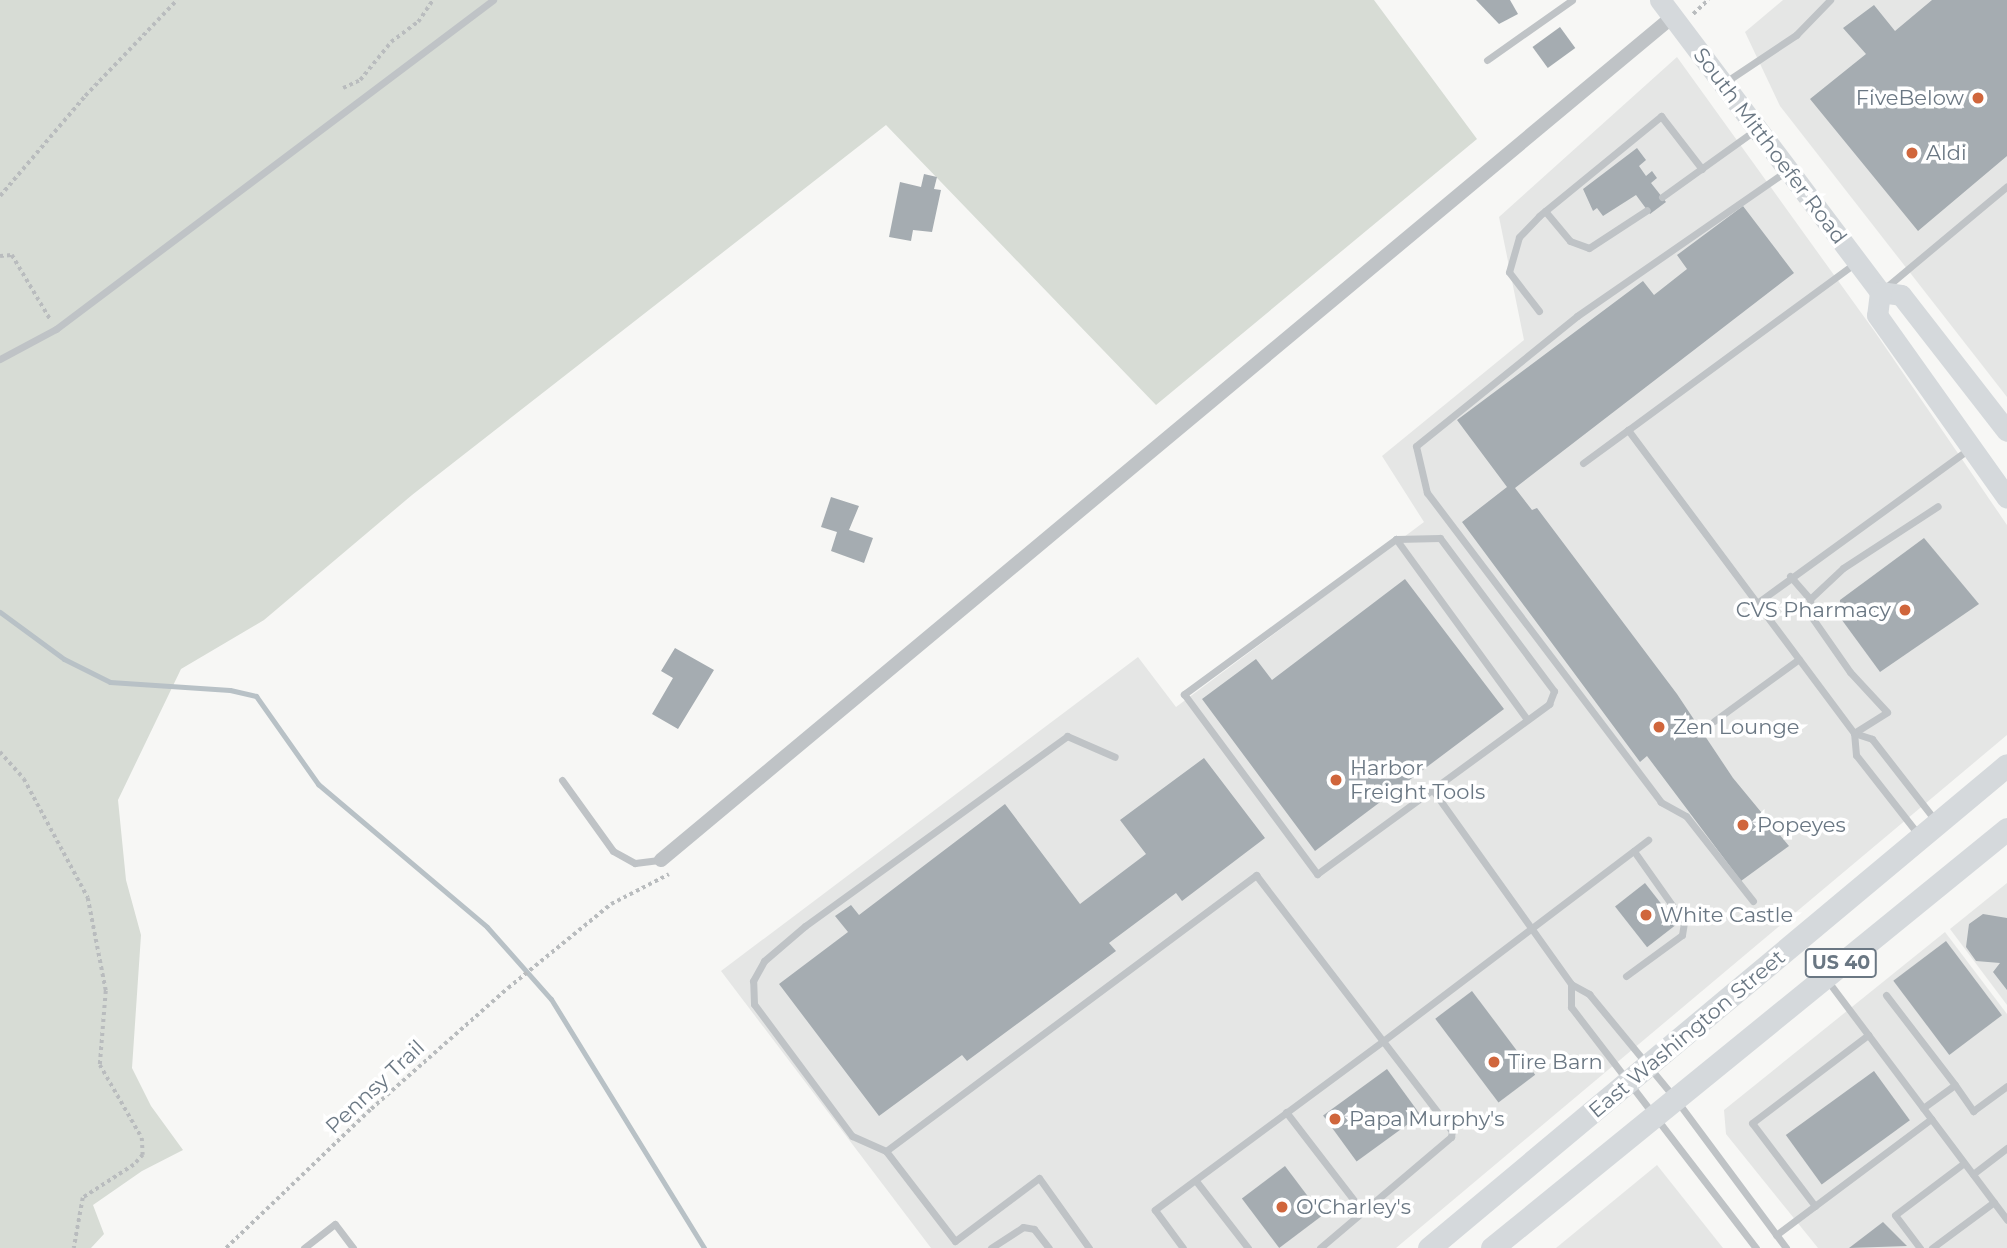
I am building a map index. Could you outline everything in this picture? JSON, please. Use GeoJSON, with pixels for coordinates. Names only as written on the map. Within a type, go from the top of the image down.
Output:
{"type":"FeatureCollection","features":[{"type":"Feature","properties":{"kind":"main road","name":"South Mitthoefer Road"},"geometry":{"type":"LineString","coordinates":[[1669,6],[1723,84],[1880,292],[1901,295],[2007,431]]}},
{"type":"Feature","properties":{"kind":"main road"},"geometry":{"type":"LineString","coordinates":[[1880,292],[1877,315],[2007,498]]}},
{"type":"Feature","properties":{"kind":"main road"},"geometry":{"type":"LineString","coordinates":[[1985,467],[2007,477]]}},
{"type":"Feature","properties":{"kind":"main road","name":"East Washington Street"},"geometry":{"type":"LineString","coordinates":[[1429,1248],[2007,765]]}},
{"type":"Feature","properties":{"kind":"main road","name":"East Washington Street"},"geometry":{"type":"LineString","coordinates":[[1492,1248],[1674,1097],[2007,829]]}},
{"type":"Feature","properties":{"kind":"street"},"geometry":{"type":"LineString","coordinates":[[661,860],[1669,6]]}},
{"type":"Feature","properties":{"kind":"lane"},"geometry":{"type":"LineString","coordinates":[[0,359],[57,330],[494,0]]}},
{"type":"Feature","properties":{"kind":"lane"},"geometry":{"type":"LineString","coordinates":[[1487,60],[1572,0]]}},
{"type":"Feature","properties":{"kind":"lane"},"geometry":{"type":"LineString","coordinates":[[1723,84],[1796,35],[1830,0]]}},
{"type":"Feature","properties":{"kind":"lane"},"geometry":{"type":"LineString","coordinates":[[1539,311],[1509,272],[1519,237],[1545,211],[1661,116],[1702,169]]}},
{"type":"Feature","properties":{"kind":"lane"},"geometry":{"type":"LineString","coordinates":[[1662,197],[1757,128]]}},
{"type":"Feature","properties":{"kind":"lane"},"geometry":{"type":"LineString","coordinates":[[1753,901],[1686,816],[1661,802],[1427,493],[1416,446],[1577,316],[1788,170]]}},
{"type":"Feature","properties":{"kind":"lane"},"geometry":{"type":"LineString","coordinates":[[1880,292],[2007,186]]}},
{"type":"Feature","properties":{"kind":"lane"},"geometry":{"type":"LineString","coordinates":[[1545,211],[1570,241],[1589,248],[1647,209]]}},
{"type":"Feature","properties":{"kind":"lane"},"geometry":{"type":"LineString","coordinates":[[1583,463],[1857,261]]}},
{"type":"Feature","properties":{"kind":"lane"},"geometry":{"type":"LineString","coordinates":[[1628,430],[1854,733],[1856,755],[1929,830]]}},
{"type":"Feature","properties":{"kind":"lane"},"geometry":{"type":"LineString","coordinates":[[1757,603],[1790,576],[1970,448]]}},
{"type":"Feature","properties":{"kind":"lane"},"geometry":{"type":"LineString","coordinates":[[1810,598],[1843,568],[1938,506]]}},
{"type":"Feature","properties":{"kind":"lane"},"geometry":{"type":"LineString","coordinates":[[1440,538],[1554,691],[1549,704],[1527,719],[1317,874],[1184,694],[1396,539],[1440,538]]}},
{"type":"Feature","properties":{"kind":"lane"},"geometry":{"type":"LineString","coordinates":[[1396,539],[1527,719]]}},
{"type":"Feature","properties":{"kind":"lane"},"geometry":{"type":"LineString","coordinates":[[1790,576],[1810,598],[1811,616],[1850,672],[1887,712],[1854,733]]}},
{"type":"Feature","properties":{"kind":"lane"},"geometry":{"type":"LineString","coordinates":[[1714,721],[1800,659]]}},
{"type":"Feature","properties":{"kind":"lane"},"geometry":{"type":"LineString","coordinates":[[1854,733],[1872,739],[1929,830]]}},
{"type":"Feature","properties":{"kind":"lane"},"geometry":{"type":"LineString","coordinates":[[1089,1248],[1038,1178],[955,1241],[886,1151],[852,1136],[754,1003],[753,981],[764,961],[805,926],[1067,736],[1115,757]]}},
{"type":"Feature","properties":{"kind":"lane"},"geometry":{"type":"LineString","coordinates":[[562,780],[613,851],[635,863],[661,860]]}},
{"type":"Feature","properties":{"kind":"lane"},"geometry":{"type":"LineString","coordinates":[[1433,789],[1571,984],[1589,994],[1647,1068],[1674,1097],[1786,1248]]}},
{"type":"Feature","properties":{"kind":"lane"},"geometry":{"type":"LineString","coordinates":[[1180,1247],[1155,1210],[1648,840]]}},
{"type":"Feature","properties":{"kind":"lane"},"geometry":{"type":"LineString","coordinates":[[1626,976],[1682,935],[1684,922],[1634,851]]}},
{"type":"Feature","properties":{"kind":"lane"},"geometry":{"type":"LineString","coordinates":[[886,1151],[1256,875],[1452,1131],[1451,1137],[1320,1248]]}},
{"type":"Feature","properties":{"kind":"lane"},"geometry":{"type":"LineString","coordinates":[[1824,976],[2007,1218]]}},
{"type":"Feature","properties":{"kind":"lane"},"geometry":{"type":"LineString","coordinates":[[1571,984],[1571,1007],[1756,1248]]}},
{"type":"Feature","properties":{"kind":"lane"},"geometry":{"type":"LineString","coordinates":[[1886,995],[1973,1111],[2007,1086]]}},
{"type":"Feature","properties":{"kind":"lane"},"geometry":{"type":"LineString","coordinates":[[1815,1206],[1752,1124],[1868,1035]]}},
{"type":"Feature","properties":{"kind":"lane"},"geometry":{"type":"LineString","coordinates":[[1923,1108],[1955,1085]]}},
{"type":"Feature","properties":{"kind":"lane"},"geometry":{"type":"LineString","coordinates":[[1286,1112],[1363,1212]]}},
{"type":"Feature","properties":{"kind":"lane"},"geometry":{"type":"LineString","coordinates":[[1776,1235],[1931,1119]]}},
{"type":"Feature","properties":{"kind":"lane"},"geometry":{"type":"LineString","coordinates":[[1973,1174],[2007,1148]]}},
{"type":"Feature","properties":{"kind":"lane"},"geometry":{"type":"LineString","coordinates":[[1920,1248],[1895,1215],[1964,1163]]}},
{"type":"Feature","properties":{"kind":"lane"},"geometry":{"type":"LineString","coordinates":[[1195,1181],[1248,1248]]}},
{"type":"Feature","properties":{"kind":"lane"},"geometry":{"type":"LineString","coordinates":[[1932,1248],[1994,1202]]}},
{"type":"Feature","properties":{"kind":"lane"},"geometry":{"type":"LineString","coordinates":[[304,1248],[335,1224],[353,1248]]}},
{"type":"Feature","properties":{"kind":"lane"},"geometry":{"type":"LineString","coordinates":[[990,1248],[1023,1227],[1034,1229],[1049,1248]]}},
{"type":"Feature","properties":{"kind":"path"},"geometry":{"type":"LineString","coordinates":[[0,196],[85,96],[177,0]]}},
{"type":"Feature","properties":{"kind":"path"},"geometry":{"type":"LineString","coordinates":[[343,88],[360,80],[391,42],[418,22],[433,0]]}},
{"type":"Feature","properties":{"kind":"path"},"geometry":{"type":"LineString","coordinates":[[0,256],[12,255],[57,330]]}},
{"type":"Feature","properties":{"kind":"path"},"geometry":{"type":"LineString","coordinates":[[0,752],[24,779],[88,898],[106,991],[100,1065],[142,1138],[143,1155],[134,1165],[83,1198],[74,1248]]}},
{"type":"Feature","properties":{"kind":"path","name":"Pennsy Trail"},"geometry":{"type":"LineString","coordinates":[[226,1248],[371,1110],[549,954]]}},
{"type":"Feature","properties":{"kind":"shaded area"},"geometry":{"type":"Polygon","coordinates":[[[0,0],[1374,0],[1477,139],[1156,405],[886,125],[412,495],[264,620],[181,669],[118,800],[126,880],[141,935],[132,1068],[151,1106],[183,1150],[142,1171],[93,1205],[104,1234],[91,1248],[0,1248],[0,0]]]}},
{"type":"Feature","properties":{"kind":"shaded area"},"geometry":{"type":"Polygon","coordinates":[[[1783,0],[2007,0],[2007,397],[1780,106],[1745,32],[1783,0]]]}},
{"type":"Feature","properties":{"kind":"shaded area"},"geometry":{"type":"Polygon","coordinates":[[[1677,57],[1875,332],[2007,525],[2007,735],[1396,1248],[931,1248],[721,971],[1138,657],[1176,707],[1424,522],[1382,456],[1524,340],[1499,217],[1677,57]]]}},
{"type":"Feature","properties":{"kind":"shaded area"},"geometry":{"type":"Polygon","coordinates":[[[2007,883],[2007,1005],[1950,929],[2007,883]]]}},
{"type":"Feature","properties":{"kind":"shaded area"},"geometry":{"type":"Polygon","coordinates":[[[1945,932],[2007,1014],[2007,1248],[1818,1248],[1726,1134],[1724,1110],[1945,932]]]}},
{"type":"Feature","properties":{"kind":"shaded area"},"geometry":{"type":"Polygon","coordinates":[[[1657,1165],[1723,1248],[1556,1248],[1657,1165]]]}},
{"type":"Feature","properties":{"kind":"building"},"geometry":{"type":"Polygon","coordinates":[[[1476,0],[1510,0],[1518,14],[1499,24],[1476,0]]]}},
{"type":"Feature","properties":{"kind":"building"},"geometry":{"type":"Polygon","coordinates":[[[1932,0],[2007,0],[2007,156],[1918,231],[1810,99],[1866,54],[1843,28],[1874,5],[1895,31],[1932,0]]]}},
{"type":"Feature","properties":{"kind":"building"},"geometry":{"type":"Polygon","coordinates":[[[1560,27],[1575,48],[1548,68],[1532,47],[1560,27]]]}},
{"type":"Feature","properties":{"kind":"building"},"geometry":{"type":"Polygon","coordinates":[[[1637,148],[1646,160],[1639,166],[1646,176],[1652,171],[1657,178],[1651,183],[1666,202],[1650,214],[1636,195],[1603,216],[1597,208],[1593,211],[1583,189],[1637,148]]]}},
{"type":"Feature","properties":{"kind":"building"},"geometry":{"type":"Polygon","coordinates":[[[924,174],[937,177],[934,189],[941,190],[932,232],[913,230],[911,241],[889,237],[900,182],[921,187],[924,174]]]}},
{"type":"Feature","properties":{"kind":"building"},"geometry":{"type":"Polygon","coordinates":[[[1743,206],[1794,273],[1515,488],[1532,510],[1537,508],[1677,694],[1733,778],[1789,846],[1741,881],[1647,756],[1640,762],[1462,522],[1507,487],[1457,420],[1643,281],[1654,295],[1687,269],[1677,255],[1743,206]]]}},
{"type":"Feature","properties":{"kind":"building"},"geometry":{"type":"Polygon","coordinates":[[[831,497],[859,506],[849,530],[873,538],[864,563],[831,551],[837,532],[821,527],[831,497]]]}},
{"type":"Feature","properties":{"kind":"building","name":"CVS Pharmacy"},"geometry":{"type":"Polygon","coordinates":[[[1924,538],[1979,604],[1880,672],[1839,616],[1840,600],[1924,538]]]}},
{"type":"Feature","properties":{"kind":"building","name":"Harbor Freight Tools"},"geometry":{"type":"Polygon","coordinates":[[[1405,579],[1504,709],[1315,851],[1202,699],[1256,659],[1272,680],[1405,579]]]}},
{"type":"Feature","properties":{"kind":"building"},"geometry":{"type":"Polygon","coordinates":[[[675,648],[714,670],[678,729],[652,714],[673,678],[661,671],[675,648]]]}},
{"type":"Feature","properties":{"kind":"building"},"geometry":{"type":"Polygon","coordinates":[[[1204,758],[1265,838],[1182,901],[1176,893],[1109,943],[1116,951],[967,1061],[962,1055],[879,1116],[779,984],[848,932],[835,916],[851,905],[859,915],[1005,804],[1080,904],[1146,854],[1120,820],[1204,758]]]}},
{"type":"Feature","properties":{"kind":"building","name":"White Castle"},"geometry":{"type":"Polygon","coordinates":[[[1645,883],[1677,924],[1647,947],[1615,906],[1645,883]]]}},
{"type":"Feature","properties":{"kind":"building"},"geometry":{"type":"Polygon","coordinates":[[[1983,914],[2007,918],[2007,990],[1993,972],[2000,963],[1976,961],[1966,947],[1969,924],[1983,914]]]}},
{"type":"Feature","properties":{"kind":"building"},"geometry":{"type":"Polygon","coordinates":[[[1946,941],[2002,1015],[1949,1055],[1893,981],[1946,941]]]}},
{"type":"Feature","properties":{"kind":"building"},"geometry":{"type":"Polygon","coordinates":[[[1472,991],[1535,1075],[1498,1103],[1435,1019],[1472,991]]]}},
{"type":"Feature","properties":{"kind":"building"},"geometry":{"type":"Polygon","coordinates":[[[1387,1069],[1421,1115],[1357,1162],[1323,1115],[1387,1069]]]}},
{"type":"Feature","properties":{"kind":"building"},"geometry":{"type":"Polygon","coordinates":[[[1874,1071],[1910,1120],[1822,1184],[1786,1135],[1874,1071]]]}},
{"type":"Feature","properties":{"kind":"building","name":"O'Charley's"},"geometry":{"type":"Polygon","coordinates":[[[1285,1166],[1322,1216],[1279,1248],[1242,1198],[1285,1166]]]}},
{"type":"Feature","properties":{"kind":"building"},"geometry":{"type":"Polygon","coordinates":[[[1883,1222],[1907,1246],[1849,1248],[1883,1222]]]}},
{"type":"Feature","properties":{"kind":"waterway"},"geometry":{"type":"LineString","coordinates":[[0,612],[64,659],[110,682],[230,690],[256,696],[318,784],[487,927],[551,999],[704,1248]]}},
{"type":"Feature","properties":{"kind":"place","name":"FiveBelow"},"geometry":{"type":"Point","coordinates":[1978,98]}},
{"type":"Feature","properties":{"kind":"place","name":"Aldi"},"geometry":{"type":"Point","coordinates":[1912,153]}},
{"type":"Feature","properties":{"kind":"place","name":"CVS Pharmacy"},"geometry":{"type":"Point","coordinates":[1905,610]}},
{"type":"Feature","properties":{"kind":"place","name":"Zen Lounge"},"geometry":{"type":"Point","coordinates":[1659,727]}},
{"type":"Feature","properties":{"kind":"place","name":"Harbor Freight Tools"},"geometry":{"type":"Point","coordinates":[1336,780]}},
{"type":"Feature","properties":{"kind":"place","name":"Popeyes"},"geometry":{"type":"Point","coordinates":[1743,825]}},
{"type":"Feature","properties":{"kind":"place","name":"White Castle"},"geometry":{"type":"Point","coordinates":[1646,915]}},
{"type":"Feature","properties":{"kind":"place","name":"Tire Barn"},"geometry":{"type":"Point","coordinates":[1494,1062]}},
{"type":"Feature","properties":{"kind":"place","name":"Papa Murphy's"},"geometry":{"type":"Point","coordinates":[1335,1119]}},
{"type":"Feature","properties":{"kind":"place","name":"O'Charley's"},"geometry":{"type":"Point","coordinates":[1282,1207]}}]}
